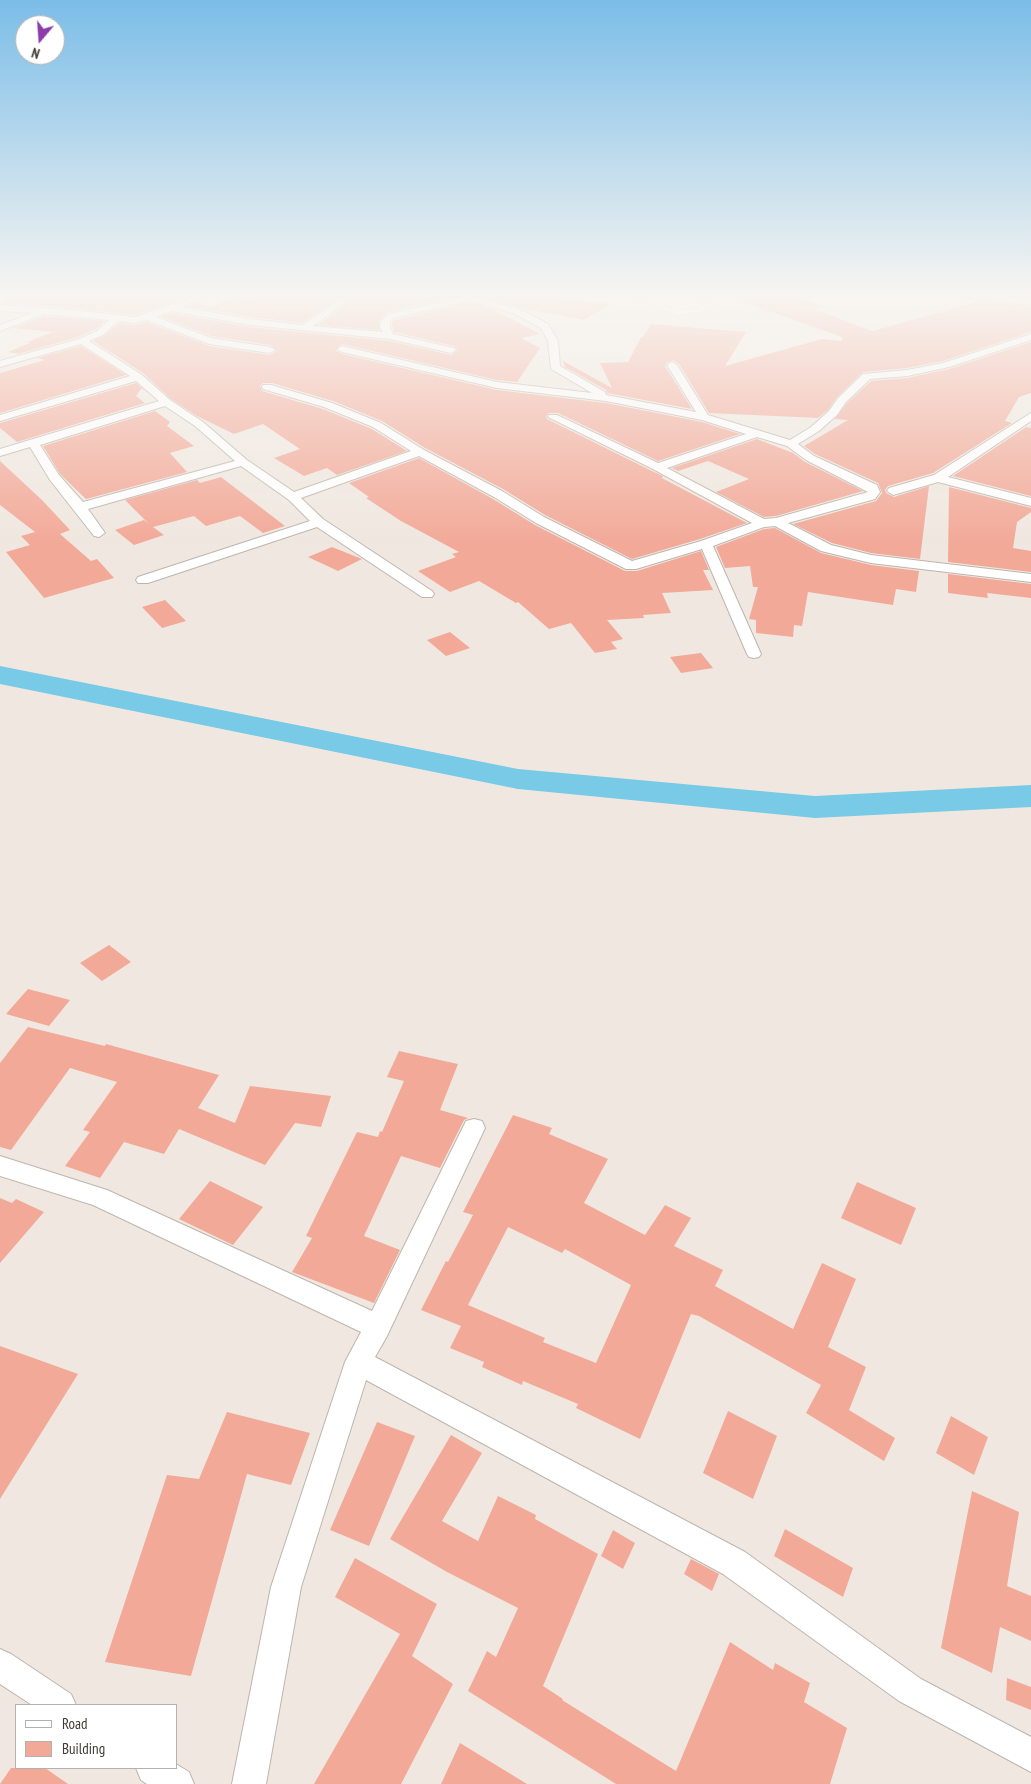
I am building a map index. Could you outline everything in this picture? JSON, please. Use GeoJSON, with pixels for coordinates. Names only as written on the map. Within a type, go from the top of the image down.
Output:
{"type":"FeatureCollection","features":[{"type":"Feature","properties":{"kind":"street"},"geometry":{"type":"LineString","coordinates":[[0,418],[137,377]]}},
{"type":"Feature","properties":{"kind":"street"},"geometry":{"type":"LineString","coordinates":[[138,377],[166,402],[199,424],[244,462],[293,497],[319,522],[427,594]]}},
{"type":"Feature","properties":{"kind":"street"},"geometry":{"type":"LineString","coordinates":[[267,387],[328,405],[377,425],[420,452],[498,494],[540,520],[626,565],[636,566],[706,544],[762,523],[777,522],[871,496],[874,492],[873,488],[810,458],[791,444],[704,417],[606,398],[497,385],[462,377]]}},
{"type":"Feature","properties":{"kind":"street"},"geometry":{"type":"LineString","coordinates":[[572,377],[606,398]]}},
{"type":"Feature","properties":{"kind":"street"},"geometry":{"type":"LineString","coordinates":[[680,377],[704,417]]}},
{"type":"Feature","properties":{"kind":"street"},"geometry":{"type":"LineString","coordinates":[[791,444],[815,429],[833,413],[852,389],[866,377]]}},
{"type":"Feature","properties":{"kind":"street"},"geometry":{"type":"LineString","coordinates":[[0,453],[166,402]]}},
{"type":"Feature","properties":{"kind":"street"},"geometry":{"type":"LineString","coordinates":[[893,491],[938,478],[1031,416]]}},
{"type":"Feature","properties":{"kind":"street"},"geometry":{"type":"LineString","coordinates":[[553,417],[657,467],[762,523]]}},
{"type":"Feature","properties":{"kind":"street"},"geometry":{"type":"LineString","coordinates":[[657,467],[756,434]]}},
{"type":"Feature","properties":{"kind":"street"},"geometry":{"type":"LineString","coordinates":[[33,443],[54,477],[99,532]]}},
{"type":"Feature","properties":{"kind":"street"},"geometry":{"type":"LineString","coordinates":[[293,497],[420,452]]}},
{"type":"Feature","properties":{"kind":"street"},"geometry":{"type":"LineString","coordinates":[[80,507],[244,462]]}},
{"type":"Feature","properties":{"kind":"street"},"geometry":{"type":"LineString","coordinates":[[938,478],[1031,502]]}},
{"type":"Feature","properties":{"kind":"street"},"geometry":{"type":"LineString","coordinates":[[142,580],[319,522]]}},
{"type":"Feature","properties":{"kind":"street"},"geometry":{"type":"LineString","coordinates":[[777,522],[826,548],[871,558],[1031,578]]}},
{"type":"Feature","properties":{"kind":"street"},"geometry":{"type":"LineString","coordinates":[[706,544],[754,654]]}},
{"type":"Feature","properties":{"kind":"street"},"geometry":{"type":"LineString","coordinates":[[249,1784],[286,1587],[358,1362],[378,1327],[474,1128]]}},
{"type":"Feature","properties":{"kind":"street"},"geometry":{"type":"LineString","coordinates":[[0,1166],[99,1197],[378,1327]]}},
{"type":"Feature","properties":{"kind":"street"},"geometry":{"type":"LineString","coordinates":[[358,1362],[734,1563],[910,1690],[1031,1755]]}},
{"type":"Feature","properties":{"kind":"street"},"geometry":{"type":"LineString","coordinates":[[0,1665],[58,1704]]}},
{"type":"Feature","properties":{"kind":"street"},"geometry":{"type":"LineString","coordinates":[[154,1769],[177,1784]]}},
{"type":"Feature","properties":{"kind":"building"},"geometry":{"type":"Polygon","coordinates":[[[0,377],[119,377],[0,413],[0,377]]]}},
{"type":"Feature","properties":{"kind":"building"},"geometry":{"type":"Polygon","coordinates":[[[148,377],[442,377],[497,390],[606,403],[702,422],[740,434],[658,461],[558,413],[549,413],[546,416],[547,419],[663,476],[662,478],[747,523],[632,559],[545,515],[503,489],[425,448],[382,421],[333,401],[272,383],[263,383],[260,386],[262,391],[323,409],[372,429],[407,451],[337,475],[327,468],[304,476],[274,458],[300,449],[263,424],[234,434],[197,416],[171,399],[148,377]]]}},
{"type":"Feature","properties":{"kind":"building"},"geometry":{"type":"Polygon","coordinates":[[[485,377],[520,377],[517,382],[485,377]]]}},
{"type":"Feature","properties":{"kind":"building"},"geometry":{"type":"Polygon","coordinates":[[[583,377],[592,377],[612,388],[607,377],[672,377],[692,409],[607,393],[606,390],[583,377]]]}},
{"type":"Feature","properties":{"kind":"building"},"geometry":{"type":"Polygon","coordinates":[[[687,377],[858,377],[837,397],[828,410],[818,418],[709,413],[687,377]]]}},
{"type":"Feature","properties":{"kind":"building"},"geometry":{"type":"Polygon","coordinates":[[[1031,377],[1031,393],[1019,397],[1005,421],[1012,423],[933,473],[888,486],[885,490],[886,493],[894,497],[929,486],[920,559],[871,553],[832,543],[793,524],[876,501],[882,493],[878,483],[815,454],[804,446],[848,420],[835,419],[847,403],[871,381],[907,378],[1031,377]]]}},
{"type":"Feature","properties":{"kind":"building"},"geometry":{"type":"Polygon","coordinates":[[[136,383],[144,390],[141,389],[136,396],[145,403],[17,442],[0,428],[0,423],[136,383]]]}},
{"type":"Feature","properties":{"kind":"building"},"geometry":{"type":"Polygon","coordinates":[[[155,411],[170,422],[167,426],[194,446],[170,453],[187,472],[86,499],[60,474],[43,446],[155,411]]]}},
{"type":"Feature","properties":{"kind":"building"},"geometry":{"type":"Polygon","coordinates":[[[1026,427],[1031,428],[1031,496],[953,476],[1026,427]]]}},
{"type":"Feature","properties":{"kind":"building"},"geometry":{"type":"Polygon","coordinates":[[[757,439],[793,453],[805,462],[863,491],[776,516],[764,517],[716,492],[749,479],[708,461],[678,471],[672,468],[757,439]]]}},
{"type":"Feature","properties":{"kind":"building"},"geometry":{"type":"Polygon","coordinates":[[[419,458],[493,499],[535,525],[625,571],[637,571],[701,551],[709,570],[703,570],[713,590],[662,593],[671,613],[643,615],[644,618],[607,620],[623,639],[611,642],[617,649],[595,653],[571,623],[549,629],[518,602],[516,603],[479,581],[450,592],[418,571],[456,557],[452,554],[459,552],[401,521],[366,498],[369,497],[349,483],[419,458]]]}},
{"type":"Feature","properties":{"kind":"building"},"geometry":{"type":"Polygon","coordinates":[[[0,461],[42,500],[70,530],[60,534],[91,561],[97,559],[114,578],[44,598],[6,552],[30,545],[21,536],[35,532],[0,505],[0,461]]]}},
{"type":"Feature","properties":{"kind":"building"},"geometry":{"type":"Polygon","coordinates":[[[221,477],[285,526],[263,533],[240,516],[206,526],[194,516],[153,527],[164,535],[134,545],[115,530],[144,520],[149,524],[125,500],[197,480],[200,483],[221,477]]]}},
{"type":"Feature","properties":{"kind":"building"},"geometry":{"type":"Polygon","coordinates":[[[949,487],[1031,508],[1031,512],[1017,522],[1013,548],[1031,551],[1031,572],[948,562],[949,487]]]}},
{"type":"Feature","properties":{"kind":"building"},"geometry":{"type":"Polygon","coordinates":[[[775,528],[821,553],[871,565],[919,571],[916,592],[896,589],[893,605],[808,592],[802,626],[794,625],[793,637],[756,633],[756,620],[749,619],[758,587],[753,587],[750,566],[725,568],[716,547],[764,529],[775,528]]]}},
{"type":"Feature","properties":{"kind":"building"},"geometry":{"type":"Polygon","coordinates":[[[332,547],[362,559],[338,571],[308,557],[332,547]]]}},
{"type":"Feature","properties":{"kind":"building"},"geometry":{"type":"Polygon","coordinates":[[[948,574],[1031,584],[1031,598],[987,593],[988,598],[948,593],[948,574]]]}},
{"type":"Feature","properties":{"kind":"building"},"geometry":{"type":"Polygon","coordinates":[[[165,600],[186,621],[162,628],[142,607],[165,600]]]}},
{"type":"Feature","properties":{"kind":"building"},"geometry":{"type":"Polygon","coordinates":[[[450,632],[470,648],[446,656],[427,640],[450,632]]]}},
{"type":"Feature","properties":{"kind":"building"},"geometry":{"type":"Polygon","coordinates":[[[701,653],[713,668],[681,673],[670,657],[701,653]]]}},
{"type":"Feature","properties":{"kind":"building"},"geometry":{"type":"Polygon","coordinates":[[[109,945],[131,962],[102,981],[80,963],[109,945]]]}},
{"type":"Feature","properties":{"kind":"building"},"geometry":{"type":"Polygon","coordinates":[[[28,989],[70,1000],[49,1026],[6,1014],[28,989]]]}},
{"type":"Feature","properties":{"kind":"building"},"geometry":{"type":"Polygon","coordinates":[[[28,1027],[105,1046],[106,1044],[219,1075],[198,1108],[235,1123],[250,1086],[331,1096],[321,1127],[295,1123],[265,1165],[179,1129],[164,1154],[124,1142],[100,1178],[65,1166],[90,1132],[83,1130],[117,1082],[70,1068],[11,1150],[0,1147],[0,1063],[28,1027]]]}},
{"type":"Feature","properties":{"kind":"building"},"geometry":{"type":"Polygon","coordinates":[[[399,1051],[458,1064],[440,1110],[468,1118],[464,1120],[440,1168],[401,1156],[364,1236],[400,1250],[374,1303],[292,1272],[312,1238],[306,1236],[357,1132],[378,1137],[380,1131],[382,1132],[404,1081],[387,1077],[399,1051]]]}},
{"type":"Feature","properties":{"kind":"building"},"geometry":{"type":"Polygon","coordinates":[[[513,1115],[552,1128],[549,1134],[608,1159],[584,1203],[645,1235],[665,1205],[691,1218],[674,1246],[723,1270],[715,1286],[793,1329],[822,1263],[856,1279],[828,1347],[866,1367],[849,1410],[895,1438],[884,1461],[806,1413],[821,1385],[699,1316],[691,1314],[640,1439],[576,1408],[578,1404],[523,1381],[522,1385],[482,1367],[484,1362],[450,1348],[461,1326],[421,1310],[446,1261],[448,1262],[473,1215],[463,1212],[513,1115]],[[508,1227],[468,1305],[545,1338],[543,1342],[596,1363],[631,1285],[565,1249],[562,1253],[508,1227]]]}},
{"type":"Feature","properties":{"kind":"building"},"geometry":{"type":"Polygon","coordinates":[[[210,1181],[263,1207],[233,1245],[179,1219],[210,1181]]]}},
{"type":"Feature","properties":{"kind":"building"},"geometry":{"type":"Polygon","coordinates":[[[857,1182],[916,1208],[901,1245],[841,1218],[857,1182]]]}},
{"type":"Feature","properties":{"kind":"building"},"geometry":{"type":"Polygon","coordinates":[[[0,1198],[12,1203],[16,1199],[44,1212],[0,1263],[0,1198]]]}},
{"type":"Feature","properties":{"kind":"building"},"geometry":{"type":"Polygon","coordinates":[[[0,1346],[78,1374],[0,1499],[0,1346]]]}},
{"type":"Feature","properties":{"kind":"building"},"geometry":{"type":"Polygon","coordinates":[[[728,1411],[777,1436],[753,1499],[703,1473],[728,1411]]]}},
{"type":"Feature","properties":{"kind":"building"},"geometry":{"type":"Polygon","coordinates":[[[227,1412],[310,1433],[291,1485],[247,1474],[191,1676],[105,1662],[167,1475],[199,1479],[227,1412]]]}},
{"type":"Feature","properties":{"kind":"building"},"geometry":{"type":"Polygon","coordinates":[[[951,1416],[988,1437],[974,1475],[936,1453],[951,1416]]]}},
{"type":"Feature","properties":{"kind":"building"},"geometry":{"type":"Polygon","coordinates":[[[377,1422],[415,1436],[369,1546],[330,1530],[377,1422]]]}},
{"type":"Feature","properties":{"kind":"building"},"geometry":{"type":"Polygon","coordinates":[[[451,1435],[482,1453],[442,1521],[478,1541],[498,1496],[536,1515],[535,1519],[598,1554],[543,1686],[562,1700],[676,1771],[730,1642],[773,1670],[775,1663],[810,1683],[804,1702],[847,1728],[830,1784],[616,1784],[468,1691],[487,1651],[496,1657],[518,1608],[447,1572],[390,1539],[451,1435]]]}},
{"type":"Feature","properties":{"kind":"building"},"geometry":{"type":"Polygon","coordinates":[[[972,1491],[1019,1512],[1007,1586],[1031,1596],[1031,1641],[1000,1627],[992,1673],[941,1648],[972,1491]]]}},
{"type":"Feature","properties":{"kind":"building"},"geometry":{"type":"Polygon","coordinates":[[[785,1529],[853,1568],[843,1597],[774,1556],[785,1529]]]}},
{"type":"Feature","properties":{"kind":"building"},"geometry":{"type":"Polygon","coordinates":[[[613,1530],[635,1543],[623,1569],[601,1556],[613,1530]]]}},
{"type":"Feature","properties":{"kind":"building"},"geometry":{"type":"Polygon","coordinates":[[[355,1558],[437,1604],[412,1656],[453,1684],[401,1784],[314,1784],[400,1634],[335,1597],[355,1558]]]}},
{"type":"Feature","properties":{"kind":"building"},"geometry":{"type":"Polygon","coordinates":[[[691,1559],[719,1574],[712,1591],[684,1574],[691,1559]]]}},
{"type":"Feature","properties":{"kind":"building"},"geometry":{"type":"Polygon","coordinates":[[[1007,1678],[1031,1687],[1031,1710],[1006,1700],[1007,1678]]]}},
{"type":"Feature","properties":{"kind":"building"},"geometry":{"type":"Polygon","coordinates":[[[460,1743],[527,1784],[441,1784],[460,1743]]]}},
{"type":"Feature","properties":{"kind":"building"},"geometry":{"type":"Polygon","coordinates":[[[11,1768],[15,1768],[46,1769],[68,1784],[0,1784],[11,1768]]]}},
{"type":"Feature","properties":{"kind":"waterway"},"geometry":{"type":"LineString","coordinates":[[0,675],[518,779],[815,807],[1031,796]]}}]}
